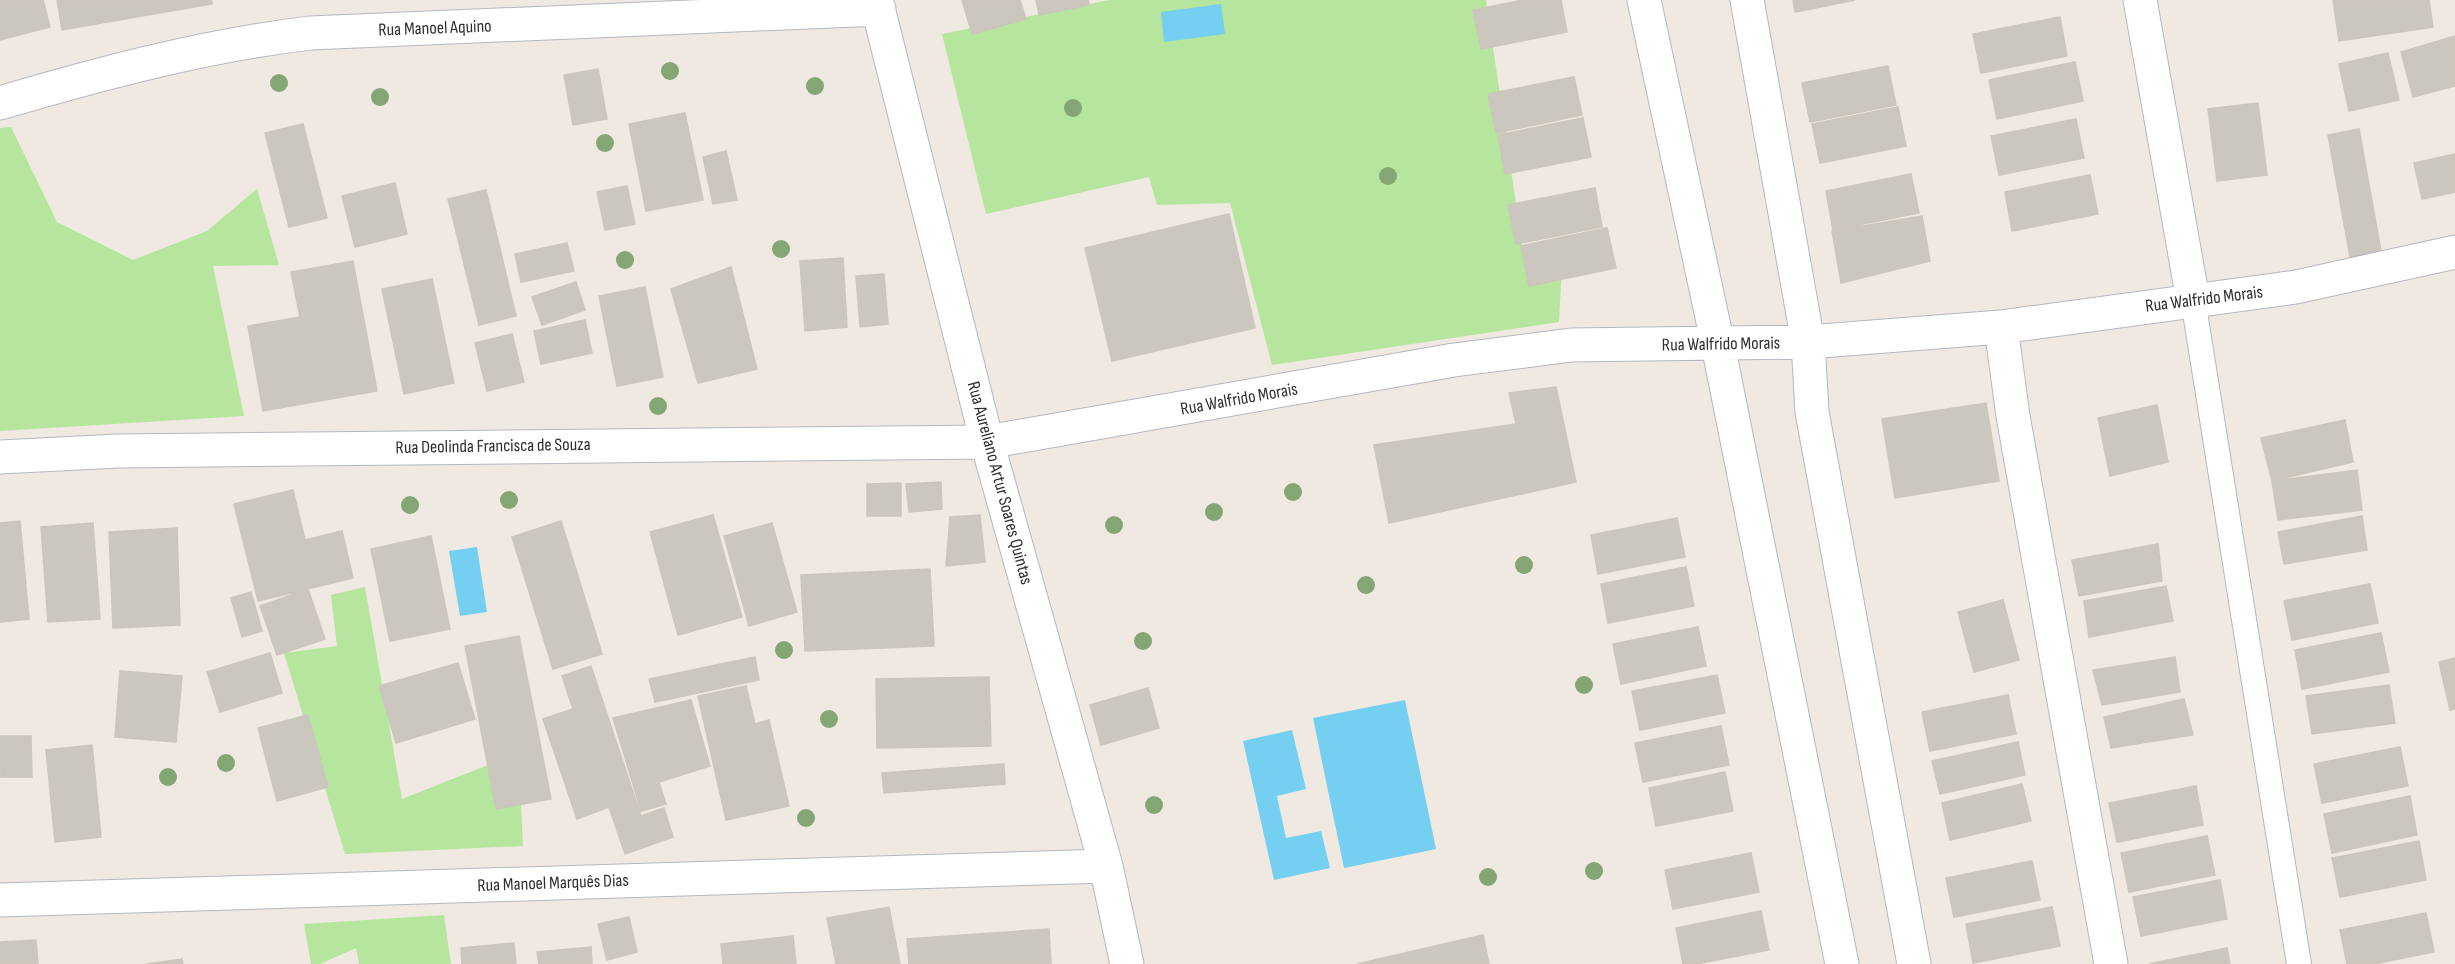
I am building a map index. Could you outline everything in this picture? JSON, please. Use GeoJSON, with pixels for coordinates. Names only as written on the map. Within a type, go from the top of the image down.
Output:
{"type":"FeatureCollection","features":[{"type":"Feature","properties":{"kind":"street"},"geometry":{"type":"LineString","coordinates":[[1644,0],[1718,345],[1842,964]]}},
{"type":"Feature","properties":{"kind":"street"},"geometry":{"type":"LineString","coordinates":[[1747,0],[1808,342],[1812,412],[1914,964]]}},
{"type":"Feature","properties":{"kind":"street"},"geometry":{"type":"LineString","coordinates":[[2140,0],[2193,300]]}},
{"type":"Feature","properties":{"kind":"street","name":"Rua Manoel Aquino"},"geometry":{"type":"LineString","coordinates":[[0,103],[117,68],[238,42],[310,33],[877,5]]}},
{"type":"Feature","properties":{"kind":"street","name":"Rua Aureliano Artur Soares Quintas"},"geometry":{"type":"LineString","coordinates":[[877,5],[987,442],[1106,866],[1126,964]]}},
{"type":"Feature","properties":{"kind":"street","name":"Rua Walfrido Morais"},"geometry":{"type":"LineString","coordinates":[[987,442],[1454,360],[1571,345],[1718,345],[1808,342],[2001,327],[2296,288],[2455,252]]}},
{"type":"Feature","properties":{"kind":"street"},"geometry":{"type":"LineString","coordinates":[[2001,327],[2013,416],[2111,964]]}},
{"type":"Feature","properties":{"kind":"street","name":"Rua Deolinda Francisca de Souza"},"geometry":{"type":"LineString","coordinates":[[0,457],[118,451],[987,442]]}},
{"type":"Feature","properties":{"kind":"street","name":"Rua Manoel Marquês Dias"},"geometry":{"type":"LineString","coordinates":[[0,900],[1106,866]]}},
{"type":"Feature","properties":{"kind":"lane"},"geometry":{"type":"LineString","coordinates":[[2193,300],[2299,964]]}},
{"type":"Feature","properties":{"kind":"green space"},"geometry":{"type":"Polygon","coordinates":[[[1109,0],[1486,0],[1525,265],[1562,263],[1559,322],[1272,365],[1230,203],[1157,205],[1149,177],[986,214],[942,34],[1109,0]]]}},
{"type":"Feature","properties":{"kind":"green space"},"geometry":{"type":"Polygon","coordinates":[[[11,127],[57,222],[133,260],[207,231],[257,189],[279,265],[213,266],[244,416],[0,431],[0,128],[11,127]]]}},
{"type":"Feature","properties":{"kind":"green space"},"geometry":{"type":"Polygon","coordinates":[[[365,587],[402,799],[488,765],[521,804],[523,846],[345,854],[284,653],[337,646],[331,595],[365,587]]]}},
{"type":"Feature","properties":{"kind":"green space"},"geometry":{"type":"Polygon","coordinates":[[[444,915],[451,964],[359,964],[356,948],[320,964],[311,964],[304,924],[444,915]]]}},
{"type":"Feature","properties":{"kind":"water"},"geometry":{"type":"Polygon","coordinates":[[[1221,4],[1225,34],[1164,42],[1161,12],[1221,4]]]}},
{"type":"Feature","properties":{"kind":"water"},"geometry":{"type":"Polygon","coordinates":[[[477,547],[487,612],[460,616],[449,551],[477,547]]]}},
{"type":"Feature","properties":{"kind":"water"},"geometry":{"type":"Polygon","coordinates":[[[1405,700],[1436,849],[1344,868],[1313,718],[1405,700]]]}},
{"type":"Feature","properties":{"kind":"water"},"geometry":{"type":"Polygon","coordinates":[[[1292,730],[1306,789],[1277,796],[1286,838],[1321,831],[1330,868],[1274,880],[1243,741],[1292,730]]]}},
{"type":"Feature","properties":{"kind":"building"},"geometry":{"type":"Polygon","coordinates":[[[0,0],[43,0],[50,27],[0,40],[0,0]]]}},
{"type":"Feature","properties":{"kind":"building"},"geometry":{"type":"Polygon","coordinates":[[[57,0],[211,0],[212,4],[62,30],[57,0]]]}},
{"type":"Feature","properties":{"kind":"building"},"geometry":{"type":"Polygon","coordinates":[[[962,0],[1020,0],[1026,19],[972,34],[962,0]]]}},
{"type":"Feature","properties":{"kind":"building"},"geometry":{"type":"Polygon","coordinates":[[[1036,0],[1088,0],[1089,5],[1039,15],[1036,0]]]}},
{"type":"Feature","properties":{"kind":"building"},"geometry":{"type":"Polygon","coordinates":[[[1523,0],[1561,0],[1567,32],[1481,49],[1473,10],[1523,0]]]}},
{"type":"Feature","properties":{"kind":"building"},"geometry":{"type":"Polygon","coordinates":[[[1793,0],[1855,0],[1795,12],[1793,0]]]}},
{"type":"Feature","properties":{"kind":"building"},"geometry":{"type":"Polygon","coordinates":[[[2333,0],[2429,0],[2433,27],[2339,41],[2333,0]]]}},
{"type":"Feature","properties":{"kind":"building"},"geometry":{"type":"Polygon","coordinates":[[[2060,17],[2067,56],[1981,73],[1973,34],[2060,17]]]}},
{"type":"Feature","properties":{"kind":"building"},"geometry":{"type":"Polygon","coordinates":[[[2455,36],[2455,86],[2413,97],[2401,52],[2455,36]]]}},
{"type":"Feature","properties":{"kind":"building"},"geometry":{"type":"Polygon","coordinates":[[[2388,53],[2399,100],[2349,111],[2339,64],[2388,53]]]}},
{"type":"Feature","properties":{"kind":"building"},"geometry":{"type":"Polygon","coordinates":[[[2075,62],[2083,101],[1997,119],[1989,80],[2075,62]]]}},
{"type":"Feature","properties":{"kind":"building"},"geometry":{"type":"Polygon","coordinates":[[[1888,66],[1896,105],[1810,122],[1802,83],[1888,66]]]}},
{"type":"Feature","properties":{"kind":"building"},"geometry":{"type":"Polygon","coordinates":[[[598,69],[607,119],[573,125],[564,75],[598,69]]]}},
{"type":"Feature","properties":{"kind":"building"},"geometry":{"type":"Polygon","coordinates":[[[1574,77],[1582,115],[1496,133],[1488,94],[1574,77]]]}},
{"type":"Feature","properties":{"kind":"building"},"geometry":{"type":"Polygon","coordinates":[[[2258,103],[2267,175],[2217,181],[2208,109],[2258,103]]]}},
{"type":"Feature","properties":{"kind":"building"},"geometry":{"type":"Polygon","coordinates":[[[1898,107],[1906,146],[1820,163],[1812,124],[1898,107]]]}},
{"type":"Feature","properties":{"kind":"building"},"geometry":{"type":"Polygon","coordinates":[[[685,113],[703,200],[646,211],[629,124],[685,113]]]}},
{"type":"Feature","properties":{"kind":"building"},"geometry":{"type":"Polygon","coordinates":[[[1583,118],[1591,157],[1505,174],[1498,135],[1583,118]]]}},
{"type":"Feature","properties":{"kind":"building"},"geometry":{"type":"Polygon","coordinates":[[[2076,119],[2084,158],[1999,175],[1991,136],[2076,119]]]}},
{"type":"Feature","properties":{"kind":"building"},"geometry":{"type":"Polygon","coordinates":[[[303,124],[327,218],[289,227],[265,133],[303,124]]]}},
{"type":"Feature","properties":{"kind":"building"},"geometry":{"type":"Polygon","coordinates":[[[2359,129],[2381,251],[2350,257],[2328,135],[2359,129]]]}},
{"type":"Feature","properties":{"kind":"building"},"geometry":{"type":"Polygon","coordinates":[[[726,151],[737,200],[713,204],[703,157],[726,151]]]}},
{"type":"Feature","properties":{"kind":"building"},"geometry":{"type":"Polygon","coordinates":[[[2455,154],[2455,192],[2422,199],[2414,163],[2455,154]]]}},
{"type":"Feature","properties":{"kind":"building"},"geometry":{"type":"Polygon","coordinates":[[[1911,174],[1919,213],[1833,230],[1826,191],[1911,174]]]}},
{"type":"Feature","properties":{"kind":"building"},"geometry":{"type":"Polygon","coordinates":[[[2090,175],[2098,214],[2012,231],[2005,192],[2090,175]]]}},
{"type":"Feature","properties":{"kind":"building"},"geometry":{"type":"Polygon","coordinates":[[[395,183],[407,234],[355,247],[342,196],[395,183]]]}},
{"type":"Feature","properties":{"kind":"building"},"geometry":{"type":"Polygon","coordinates":[[[627,186],[635,224],[605,230],[597,192],[627,186]]]}},
{"type":"Feature","properties":{"kind":"building"},"geometry":{"type":"Polygon","coordinates":[[[1595,188],[1602,227],[1516,244],[1508,205],[1595,188]]]}},
{"type":"Feature","properties":{"kind":"building"},"geometry":{"type":"Polygon","coordinates":[[[486,190],[516,316],[479,325],[448,199],[486,190]]]}},
{"type":"Feature","properties":{"kind":"building"},"geometry":{"type":"Polygon","coordinates":[[[1229,214],[1255,328],[1112,361],[1085,248],[1229,214]]]}},
{"type":"Feature","properties":{"kind":"building"},"geometry":{"type":"Polygon","coordinates":[[[1922,216],[1930,261],[1841,283],[1832,231],[1922,216]]]}},
{"type":"Feature","properties":{"kind":"building"},"geometry":{"type":"Polygon","coordinates":[[[1607,228],[1616,268],[1529,286],[1521,246],[1607,228]]]}},
{"type":"Feature","properties":{"kind":"building"},"geometry":{"type":"Polygon","coordinates":[[[567,243],[574,271],[521,282],[515,254],[567,243]]]}},
{"type":"Feature","properties":{"kind":"building"},"geometry":{"type":"Polygon","coordinates":[[[843,258],[847,327],[805,331],[800,261],[843,258]]]}},
{"type":"Feature","properties":{"kind":"building"},"geometry":{"type":"Polygon","coordinates":[[[353,261],[377,391],[263,411],[248,326],[300,317],[291,272],[353,261]]]}},
{"type":"Feature","properties":{"kind":"building"},"geometry":{"type":"Polygon","coordinates":[[[731,267],[757,369],[698,383],[671,289],[731,267]]]}},
{"type":"Feature","properties":{"kind":"building"},"geometry":{"type":"Polygon","coordinates":[[[884,274],[888,324],[860,327],[856,276],[884,274]]]}},
{"type":"Feature","properties":{"kind":"building"},"geometry":{"type":"Polygon","coordinates":[[[432,279],[454,383],[404,394],[382,289],[432,279]]]}},
{"type":"Feature","properties":{"kind":"building"},"geometry":{"type":"Polygon","coordinates":[[[576,282],[585,310],[542,325],[532,297],[576,282]]]}},
{"type":"Feature","properties":{"kind":"building"},"geometry":{"type":"Polygon","coordinates":[[[645,287],[663,377],[617,386],[599,296],[645,287]]]}},
{"type":"Feature","properties":{"kind":"building"},"geometry":{"type":"Polygon","coordinates":[[[585,320],[592,353],[541,364],[534,331],[585,320]]]}},
{"type":"Feature","properties":{"kind":"building"},"geometry":{"type":"Polygon","coordinates":[[[512,334],[524,382],[487,391],[475,343],[512,334]]]}},
{"type":"Feature","properties":{"kind":"building"},"geometry":{"type":"Polygon","coordinates":[[[1556,387],[1576,482],[1389,523],[1374,445],[1516,424],[1509,393],[1556,387]]]}},
{"type":"Feature","properties":{"kind":"building"},"geometry":{"type":"Polygon","coordinates":[[[1986,403],[1999,481],[1895,498],[1882,419],[1986,403]]]}},
{"type":"Feature","properties":{"kind":"building"},"geometry":{"type":"Polygon","coordinates":[[[2157,405],[2168,462],[2110,476],[2098,418],[2157,405]]]}},
{"type":"Feature","properties":{"kind":"building"},"geometry":{"type":"Polygon","coordinates":[[[2345,420],[2353,462],[2272,481],[2261,438],[2345,420]]]}},
{"type":"Feature","properties":{"kind":"building"},"geometry":{"type":"Polygon","coordinates":[[[2357,470],[2362,510],[2278,520],[2272,481],[2357,470]]]}},
{"type":"Feature","properties":{"kind":"building"},"geometry":{"type":"Polygon","coordinates":[[[941,482],[942,509],[909,512],[906,484],[941,482]]]}},
{"type":"Feature","properties":{"kind":"building"},"geometry":{"type":"Polygon","coordinates":[[[901,483],[901,516],[867,516],[867,484],[901,483]]]}},
{"type":"Feature","properties":{"kind":"building"},"geometry":{"type":"Polygon","coordinates":[[[293,490],[305,540],[342,531],[353,578],[258,601],[234,504],[293,490]]]}},
{"type":"Feature","properties":{"kind":"building"},"geometry":{"type":"Polygon","coordinates":[[[713,515],[742,617],[678,635],[650,532],[713,515]]]}},
{"type":"Feature","properties":{"kind":"building"},"geometry":{"type":"Polygon","coordinates":[[[980,515],[985,562],[946,566],[950,517],[980,515]]]}},
{"type":"Feature","properties":{"kind":"building"},"geometry":{"type":"Polygon","coordinates":[[[2362,516],[2367,550],[2284,564],[2278,532],[2362,516]]]}},
{"type":"Feature","properties":{"kind":"building"},"geometry":{"type":"Polygon","coordinates":[[[1677,518],[1685,557],[1598,574],[1591,535],[1677,518]]]}},
{"type":"Feature","properties":{"kind":"building"},"geometry":{"type":"Polygon","coordinates":[[[20,521],[29,619],[0,622],[0,523],[20,521]]]}},
{"type":"Feature","properties":{"kind":"building"},"geometry":{"type":"Polygon","coordinates":[[[561,521],[602,654],[553,669],[512,537],[561,521]]]}},
{"type":"Feature","properties":{"kind":"building"},"geometry":{"type":"Polygon","coordinates":[[[93,523],[100,619],[48,622],[41,527],[93,523]]]}},
{"type":"Feature","properties":{"kind":"building"},"geometry":{"type":"Polygon","coordinates":[[[772,523],[797,612],[749,626],[724,536],[772,523]]]}},
{"type":"Feature","properties":{"kind":"building"},"geometry":{"type":"Polygon","coordinates":[[[177,528],[180,625],[113,628],[109,532],[177,528]]]}},
{"type":"Feature","properties":{"kind":"building"},"geometry":{"type":"Polygon","coordinates":[[[431,536],[450,629],[390,641],[371,549],[431,536]]]}},
{"type":"Feature","properties":{"kind":"building"},"geometry":{"type":"Polygon","coordinates":[[[2158,544],[2162,581],[2079,596],[2072,560],[2158,544]]]}},
{"type":"Feature","properties":{"kind":"building"},"geometry":{"type":"Polygon","coordinates":[[[1686,567],[1694,606],[1608,623],[1601,584],[1686,567]]]}},
{"type":"Feature","properties":{"kind":"building"},"geometry":{"type":"Polygon","coordinates":[[[930,569],[934,646],[805,651],[801,575],[930,569]]]}},
{"type":"Feature","properties":{"kind":"building"},"geometry":{"type":"Polygon","coordinates":[[[2370,584],[2378,623],[2292,640],[2284,601],[2370,584]]]}},
{"type":"Feature","properties":{"kind":"building"},"geometry":{"type":"Polygon","coordinates":[[[2166,586],[2173,621],[2089,637],[2084,601],[2166,586]]]}},
{"type":"Feature","properties":{"kind":"building"},"geometry":{"type":"Polygon","coordinates":[[[308,589],[325,639],[277,655],[260,606],[308,589]]]}},
{"type":"Feature","properties":{"kind":"building"},"geometry":{"type":"Polygon","coordinates":[[[251,592],[262,631],[242,637],[231,598],[251,592]]]}},
{"type":"Feature","properties":{"kind":"building"},"geometry":{"type":"Polygon","coordinates":[[[2003,600],[2019,660],[1974,672],[1958,612],[2003,600]]]}},
{"type":"Feature","properties":{"kind":"building"},"geometry":{"type":"Polygon","coordinates":[[[1698,627],[1706,666],[1621,684],[1613,644],[1698,627]]]}},
{"type":"Feature","properties":{"kind":"building"},"geometry":{"type":"Polygon","coordinates":[[[2381,633],[2389,672],[2302,689],[2295,650],[2381,633]]]}},
{"type":"Feature","properties":{"kind":"building"},"geometry":{"type":"Polygon","coordinates":[[[519,636],[551,799],[496,809],[465,646],[519,636]]]}},
{"type":"Feature","properties":{"kind":"building"},"geometry":{"type":"Polygon","coordinates":[[[270,653],[282,693],[220,712],[207,672],[270,653]]]}},
{"type":"Feature","properties":{"kind":"building"},"geometry":{"type":"Polygon","coordinates":[[[755,657],[759,680],[655,702],[649,679],[755,657]]]}},
{"type":"Feature","properties":{"kind":"building"},"geometry":{"type":"Polygon","coordinates":[[[2175,657],[2180,692],[2102,705],[2093,670],[2175,657]]]}},
{"type":"Feature","properties":{"kind":"building"},"geometry":{"type":"Polygon","coordinates":[[[2455,658],[2455,709],[2450,710],[2439,662],[2455,658]]]}},
{"type":"Feature","properties":{"kind":"building"},"geometry":{"type":"Polygon","coordinates":[[[458,663],[475,719],[396,743],[379,686],[458,663]]]}},
{"type":"Feature","properties":{"kind":"building"},"geometry":{"type":"Polygon","coordinates":[[[591,666],[641,816],[664,808],[673,837],[625,854],[609,807],[577,819],[543,719],[573,709],[562,676],[591,666]]]}},
{"type":"Feature","properties":{"kind":"building"},"geometry":{"type":"Polygon","coordinates":[[[120,671],[182,676],[176,742],[115,737],[120,671]]]}},
{"type":"Feature","properties":{"kind":"building"},"geometry":{"type":"Polygon","coordinates":[[[1717,675],[1725,713],[1640,730],[1632,691],[1717,675]]]}},
{"type":"Feature","properties":{"kind":"building"},"geometry":{"type":"Polygon","coordinates":[[[989,677],[991,746],[877,748],[876,679],[989,677]]]}},
{"type":"Feature","properties":{"kind":"building"},"geometry":{"type":"Polygon","coordinates":[[[2389,685],[2395,723],[2312,734],[2306,696],[2389,685]]]}},
{"type":"Feature","properties":{"kind":"building"},"geometry":{"type":"Polygon","coordinates":[[[746,686],[755,724],[769,720],[789,806],[726,820],[698,696],[746,686]]]}},
{"type":"Feature","properties":{"kind":"building"},"geometry":{"type":"Polygon","coordinates":[[[1148,688],[1159,728],[1101,745],[1090,705],[1148,688]]]}},
{"type":"Feature","properties":{"kind":"building"},"geometry":{"type":"Polygon","coordinates":[[[2008,695],[2016,734],[1930,751],[1922,712],[2008,695]]]}},
{"type":"Feature","properties":{"kind":"building"},"geometry":{"type":"Polygon","coordinates":[[[2184,699],[2193,735],[2111,748],[2104,717],[2184,699]]]}},
{"type":"Feature","properties":{"kind":"building"},"geometry":{"type":"Polygon","coordinates":[[[691,700],[710,766],[659,782],[666,804],[641,811],[613,718],[691,700]]]}},
{"type":"Feature","properties":{"kind":"building"},"geometry":{"type":"Polygon","coordinates":[[[308,715],[328,787],[277,801],[258,728],[308,715]]]}},
{"type":"Feature","properties":{"kind":"building"},"geometry":{"type":"Polygon","coordinates":[[[1721,726],[1729,765],[1643,782],[1635,743],[1721,726]]]}},
{"type":"Feature","properties":{"kind":"building"},"geometry":{"type":"Polygon","coordinates":[[[0,736],[31,736],[32,777],[1,777],[0,736]]]}},
{"type":"Feature","properties":{"kind":"building"},"geometry":{"type":"Polygon","coordinates":[[[2018,742],[2025,775],[1940,794],[1932,761],[2018,742]]]}},
{"type":"Feature","properties":{"kind":"building"},"geometry":{"type":"Polygon","coordinates":[[[92,745],[101,837],[55,842],[46,750],[92,745]]]}},
{"type":"Feature","properties":{"kind":"building"},"geometry":{"type":"Polygon","coordinates":[[[2400,747],[2408,786],[2322,803],[2314,764],[2400,747]]]}},
{"type":"Feature","properties":{"kind":"building"},"geometry":{"type":"Polygon","coordinates":[[[1004,764],[1005,784],[884,793],[882,773],[1004,764]]]}},
{"type":"Feature","properties":{"kind":"building"},"geometry":{"type":"Polygon","coordinates":[[[1725,772],[1733,811],[1656,826],[1649,788],[1725,772]]]}},
{"type":"Feature","properties":{"kind":"building"},"geometry":{"type":"Polygon","coordinates":[[[2022,784],[2031,821],[1950,840],[1942,803],[2022,784]]]}},
{"type":"Feature","properties":{"kind":"building"},"geometry":{"type":"Polygon","coordinates":[[[2196,786],[2203,825],[2117,842],[2109,803],[2196,786]]]}},
{"type":"Feature","properties":{"kind":"building"},"geometry":{"type":"Polygon","coordinates":[[[2410,796],[2417,835],[2332,853],[2324,814],[2410,796]]]}},
{"type":"Feature","properties":{"kind":"building"},"geometry":{"type":"Polygon","coordinates":[[[2207,836],[2215,875],[2129,892],[2121,853],[2207,836]]]}},
{"type":"Feature","properties":{"kind":"building"},"geometry":{"type":"Polygon","coordinates":[[[2419,841],[2426,880],[2340,897],[2332,858],[2419,841]]]}},
{"type":"Feature","properties":{"kind":"building"},"geometry":{"type":"Polygon","coordinates":[[[1751,853],[1759,892],[1673,909],[1665,870],[1751,853]]]}},
{"type":"Feature","properties":{"kind":"building"},"geometry":{"type":"Polygon","coordinates":[[[2032,861],[2040,900],[1954,917],[1946,878],[2032,861]]]}},
{"type":"Feature","properties":{"kind":"building"},"geometry":{"type":"Polygon","coordinates":[[[2220,880],[2227,919],[2141,936],[2133,897],[2220,880]]]}},
{"type":"Feature","properties":{"kind":"building"},"geometry":{"type":"Polygon","coordinates":[[[889,907],[900,964],[836,964],[827,918],[889,907]]]}},
{"type":"Feature","properties":{"kind":"building"},"geometry":{"type":"Polygon","coordinates":[[[2052,907],[2060,946],[1973,963],[1966,924],[2052,907]]]}},
{"type":"Feature","properties":{"kind":"building"},"geometry":{"type":"Polygon","coordinates":[[[1761,911],[1769,950],[1696,964],[1683,964],[1676,928],[1761,911]]]}},
{"type":"Feature","properties":{"kind":"building"},"geometry":{"type":"Polygon","coordinates":[[[2426,913],[2434,952],[2374,964],[2347,964],[2340,930],[2426,913]]]}},
{"type":"Feature","properties":{"kind":"building"},"geometry":{"type":"Polygon","coordinates":[[[629,917],[637,952],[607,960],[598,924],[629,917]]]}},
{"type":"Feature","properties":{"kind":"building"},"geometry":{"type":"Polygon","coordinates":[[[1049,929],[1051,964],[909,964],[907,939],[1049,929]]]}},
{"type":"Feature","properties":{"kind":"building"},"geometry":{"type":"Polygon","coordinates":[[[1483,935],[1489,964],[1357,964],[1483,935]]]}},
{"type":"Feature","properties":{"kind":"building"},"geometry":{"type":"Polygon","coordinates":[[[793,936],[796,964],[723,964],[721,944],[793,936]]]}},
{"type":"Feature","properties":{"kind":"building"},"geometry":{"type":"Polygon","coordinates":[[[36,940],[38,964],[0,964],[0,942],[36,940]]]}},
{"type":"Feature","properties":{"kind":"building"},"geometry":{"type":"Polygon","coordinates":[[[514,943],[516,964],[462,964],[461,948],[514,943]]]}},
{"type":"Feature","properties":{"kind":"building"},"geometry":{"type":"Polygon","coordinates":[[[591,947],[592,964],[539,964],[537,952],[591,947]]]}},
{"type":"Feature","properties":{"kind":"building"},"geometry":{"type":"Polygon","coordinates":[[[2227,948],[2230,964],[2149,964],[2227,948]]]}},
{"type":"Feature","properties":{"kind":"building"},"geometry":{"type":"Polygon","coordinates":[[[182,959],[183,964],[147,964],[182,959]]]}}]}
